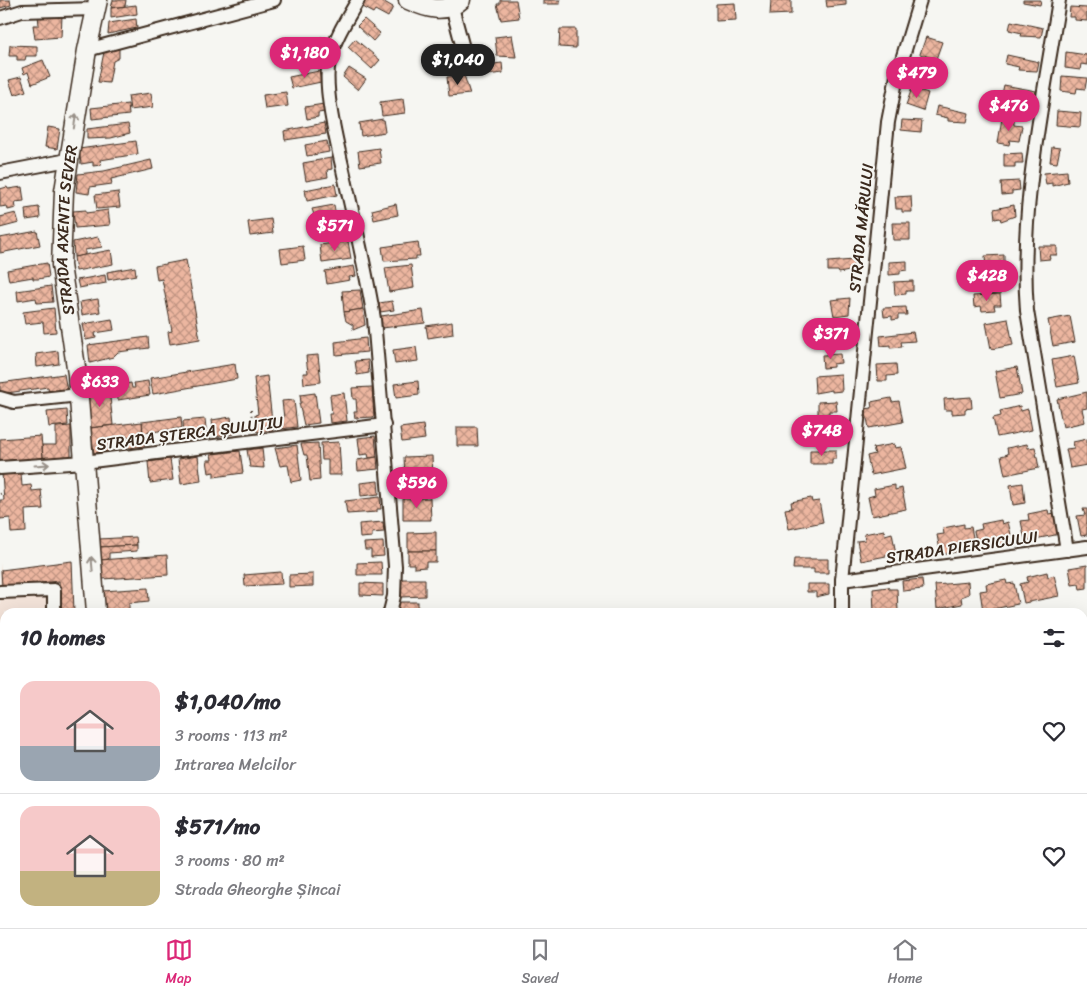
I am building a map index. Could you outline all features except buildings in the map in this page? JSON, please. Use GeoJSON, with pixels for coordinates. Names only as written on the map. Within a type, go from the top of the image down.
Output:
{"type":"FeatureCollection","features":[{"type":"Feature","properties":{"kind":"main road"},"geometry":{"type":"LineString","coordinates":[[408,0],[433,9],[444,10],[456,3]]}},
{"type":"Feature","properties":{"kind":"main road","name":"STRADA AXENTE SEVER"},"geometry":{"type":"LineString","coordinates":[[96,608],[79,395],[61,265],[61,221],[68,160],[87,50],[97,5]]}},
{"type":"Feature","properties":{"kind":"street"},"geometry":{"type":"LineString","coordinates":[[87,50],[274,0]]}},
{"type":"Feature","properties":{"kind":"street"},"geometry":{"type":"LineString","coordinates":[[358,0],[339,34],[329,61],[328,73],[333,127],[367,278],[384,425],[395,566],[394,596],[391,608]]}},
{"type":"Feature","properties":{"kind":"street","name":"STRADA MĂRULUI"},"geometry":{"type":"LineString","coordinates":[[842,608],[842,580],[888,122],[897,76],[920,0]]}},
{"type":"Feature","properties":{"kind":"street"},"geometry":{"type":"LineString","coordinates":[[1059,0],[1026,214],[1024,279],[1027,311],[1068,550]]}},
{"type":"Feature","properties":{"kind":"street"},"geometry":{"type":"LineString","coordinates":[[456,3],[467,63]]}},
{"type":"Feature","properties":{"kind":"street"},"geometry":{"type":"LineString","coordinates":[[0,18],[22,11],[97,5]]}},
{"type":"Feature","properties":{"kind":"street"},"geometry":{"type":"LineString","coordinates":[[0,173],[68,160]]}},
{"type":"Feature","properties":{"kind":"street"},"geometry":{"type":"LineString","coordinates":[[0,398],[14,402],[79,395]]}},
{"type":"Feature","properties":{"kind":"street","name":"STRADA ȘTERCA ȘULUȚIU"},"geometry":{"type":"LineString","coordinates":[[0,468],[84,462],[384,425]]}},
{"type":"Feature","properties":{"kind":"street","name":"STRADA PIERSICULUI"},"geometry":{"type":"LineString","coordinates":[[842,580],[1087,547]]}},
{"type":"Feature","properties":{"kind":"street"},"geometry":{"type":"LineString","coordinates":[[0,592],[54,590],[54,608]]}},
{"type":"Feature","properties":{"kind":"path"},"geometry":{"type":"LineString","coordinates":[[251,410],[255,441]]}},
{"type":"Feature","properties":{"kind":"shaded area"},"geometry":{"type":"Polygon","coordinates":[[[0,563],[3,587],[59,581],[60,608],[0,608],[0,563]]]}}]}
